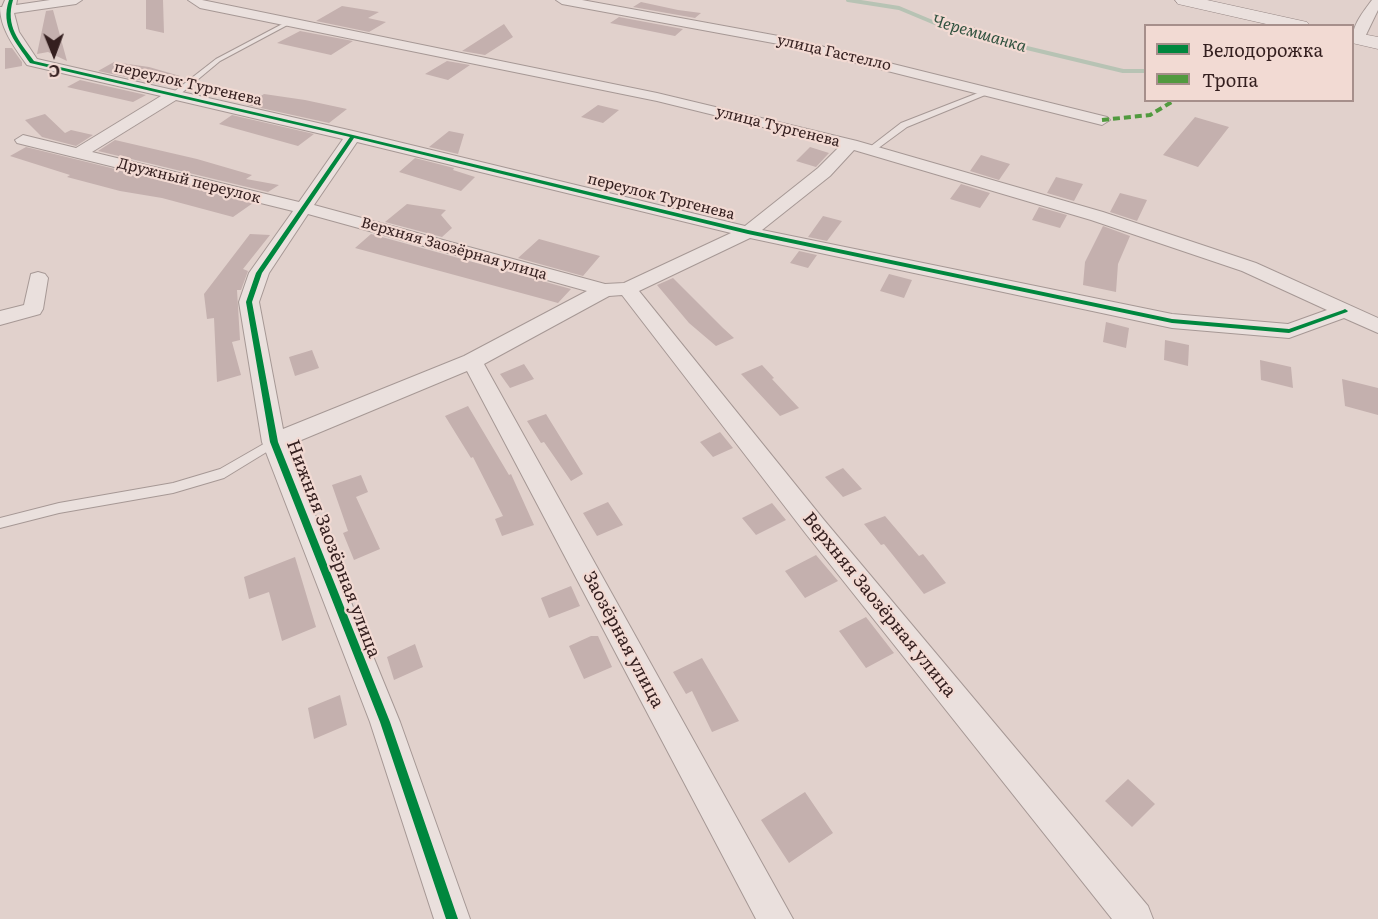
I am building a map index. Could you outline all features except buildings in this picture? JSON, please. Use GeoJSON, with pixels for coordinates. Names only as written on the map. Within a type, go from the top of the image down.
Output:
{"type":"FeatureCollection","features":[{"type":"Feature","properties":{"kind":"street"},"geometry":{"type":"LineString","coordinates":[[4,12],[76,0]]}},
{"type":"Feature","properties":{"kind":"street","name":"улица Тургенева"},"geometry":{"type":"LineString","coordinates":[[194,0],[200,4],[646,95],[861,147],[1097,216],[1238,264],[1345,311]]}},
{"type":"Feature","properties":{"kind":"street","name":"улица Гастелло"},"geometry":{"type":"LineString","coordinates":[[562,0],[784,41],[1102,120]]}},
{"type":"Feature","properties":{"kind":"street"},"geometry":{"type":"LineString","coordinates":[[1184,0],[1291,24]]}},
{"type":"Feature","properties":{"kind":"street"},"geometry":{"type":"LineString","coordinates":[[1378,1],[1355,38],[1378,43]]}},
{"type":"Feature","properties":{"kind":"street","name":"переулок Тургенева"},"geometry":{"type":"LineString","coordinates":[[4,12],[32,62],[353,136],[748,232],[1172,321],[1289,331],[1345,311]]}},
{"type":"Feature","properties":{"kind":"street","name":"Дружный переулок"},"geometry":{"type":"LineString","coordinates":[[77,153],[176,94]]}},
{"type":"Feature","properties":{"kind":"street","name":"Нижняя Заозёрная улица"},"geometry":{"type":"LineString","coordinates":[[353,136],[259,273],[249,302],[274,442],[385,722],[452,919]]}},
{"type":"Feature","properties":{"kind":"street","name":"Дружный переулок"},"geometry":{"type":"LineString","coordinates":[[23,140],[302,209]]}},
{"type":"Feature","properties":{"kind":"street"},"geometry":{"type":"LineString","coordinates":[[274,442],[472,361],[616,290],[748,232],[824,172],[861,147]]}},
{"type":"Feature","properties":{"kind":"street","name":"Верхняя Заозёрная улица"},"geometry":{"type":"LineString","coordinates":[[302,209],[361,222],[616,290],[815,527],[1135,919]]}},
{"type":"Feature","properties":{"kind":"street"},"geometry":{"type":"LineString","coordinates":[[0,318],[33,309],[38,278]]}},
{"type":"Feature","properties":{"kind":"street"},"geometry":{"type":"LineString","coordinates":[[1345,311],[1378,326]]}},
{"type":"Feature","properties":{"kind":"street","name":"Заозёрная улица"},"geometry":{"type":"LineString","coordinates":[[472,361],[775,919]]}},
{"type":"Feature","properties":{"kind":"lane"},"geometry":{"type":"LineString","coordinates":[[176,94],[218,60],[290,22]]}},
{"type":"Feature","properties":{"kind":"lane"},"geometry":{"type":"LineString","coordinates":[[861,147],[904,125],[986,93]]}},
{"type":"Feature","properties":{"kind":"lane"},"geometry":{"type":"LineString","coordinates":[[0,523],[58,508],[172,488],[193,482],[224,472],[274,442]]}},
{"type":"Feature","properties":{"kind":"waterway","name":"Черемшанка"},"geometry":{"type":"LineString","coordinates":[[848,0],[899,8],[942,26],[974,29],[1006,43],[1123,71],[1144,71]]}},
{"type":"Feature","properties":{"kind":"marked path"},"geometry":{"type":"LineString","coordinates":[[1102,120],[1150,115],[1173,102]]}},
{"type":"Feature","properties":{"kind":"cycle path"},"geometry":{"type":"LineString","coordinates":[[11,0],[8,9],[9,25],[16,40],[32,62],[353,136],[748,232],[1172,321],[1289,331],[1345,311]]}},
{"type":"Feature","properties":{"kind":"cycle path"},"geometry":{"type":"LineString","coordinates":[[353,136],[259,273],[249,302],[274,442],[385,722],[452,919]]}}]}
